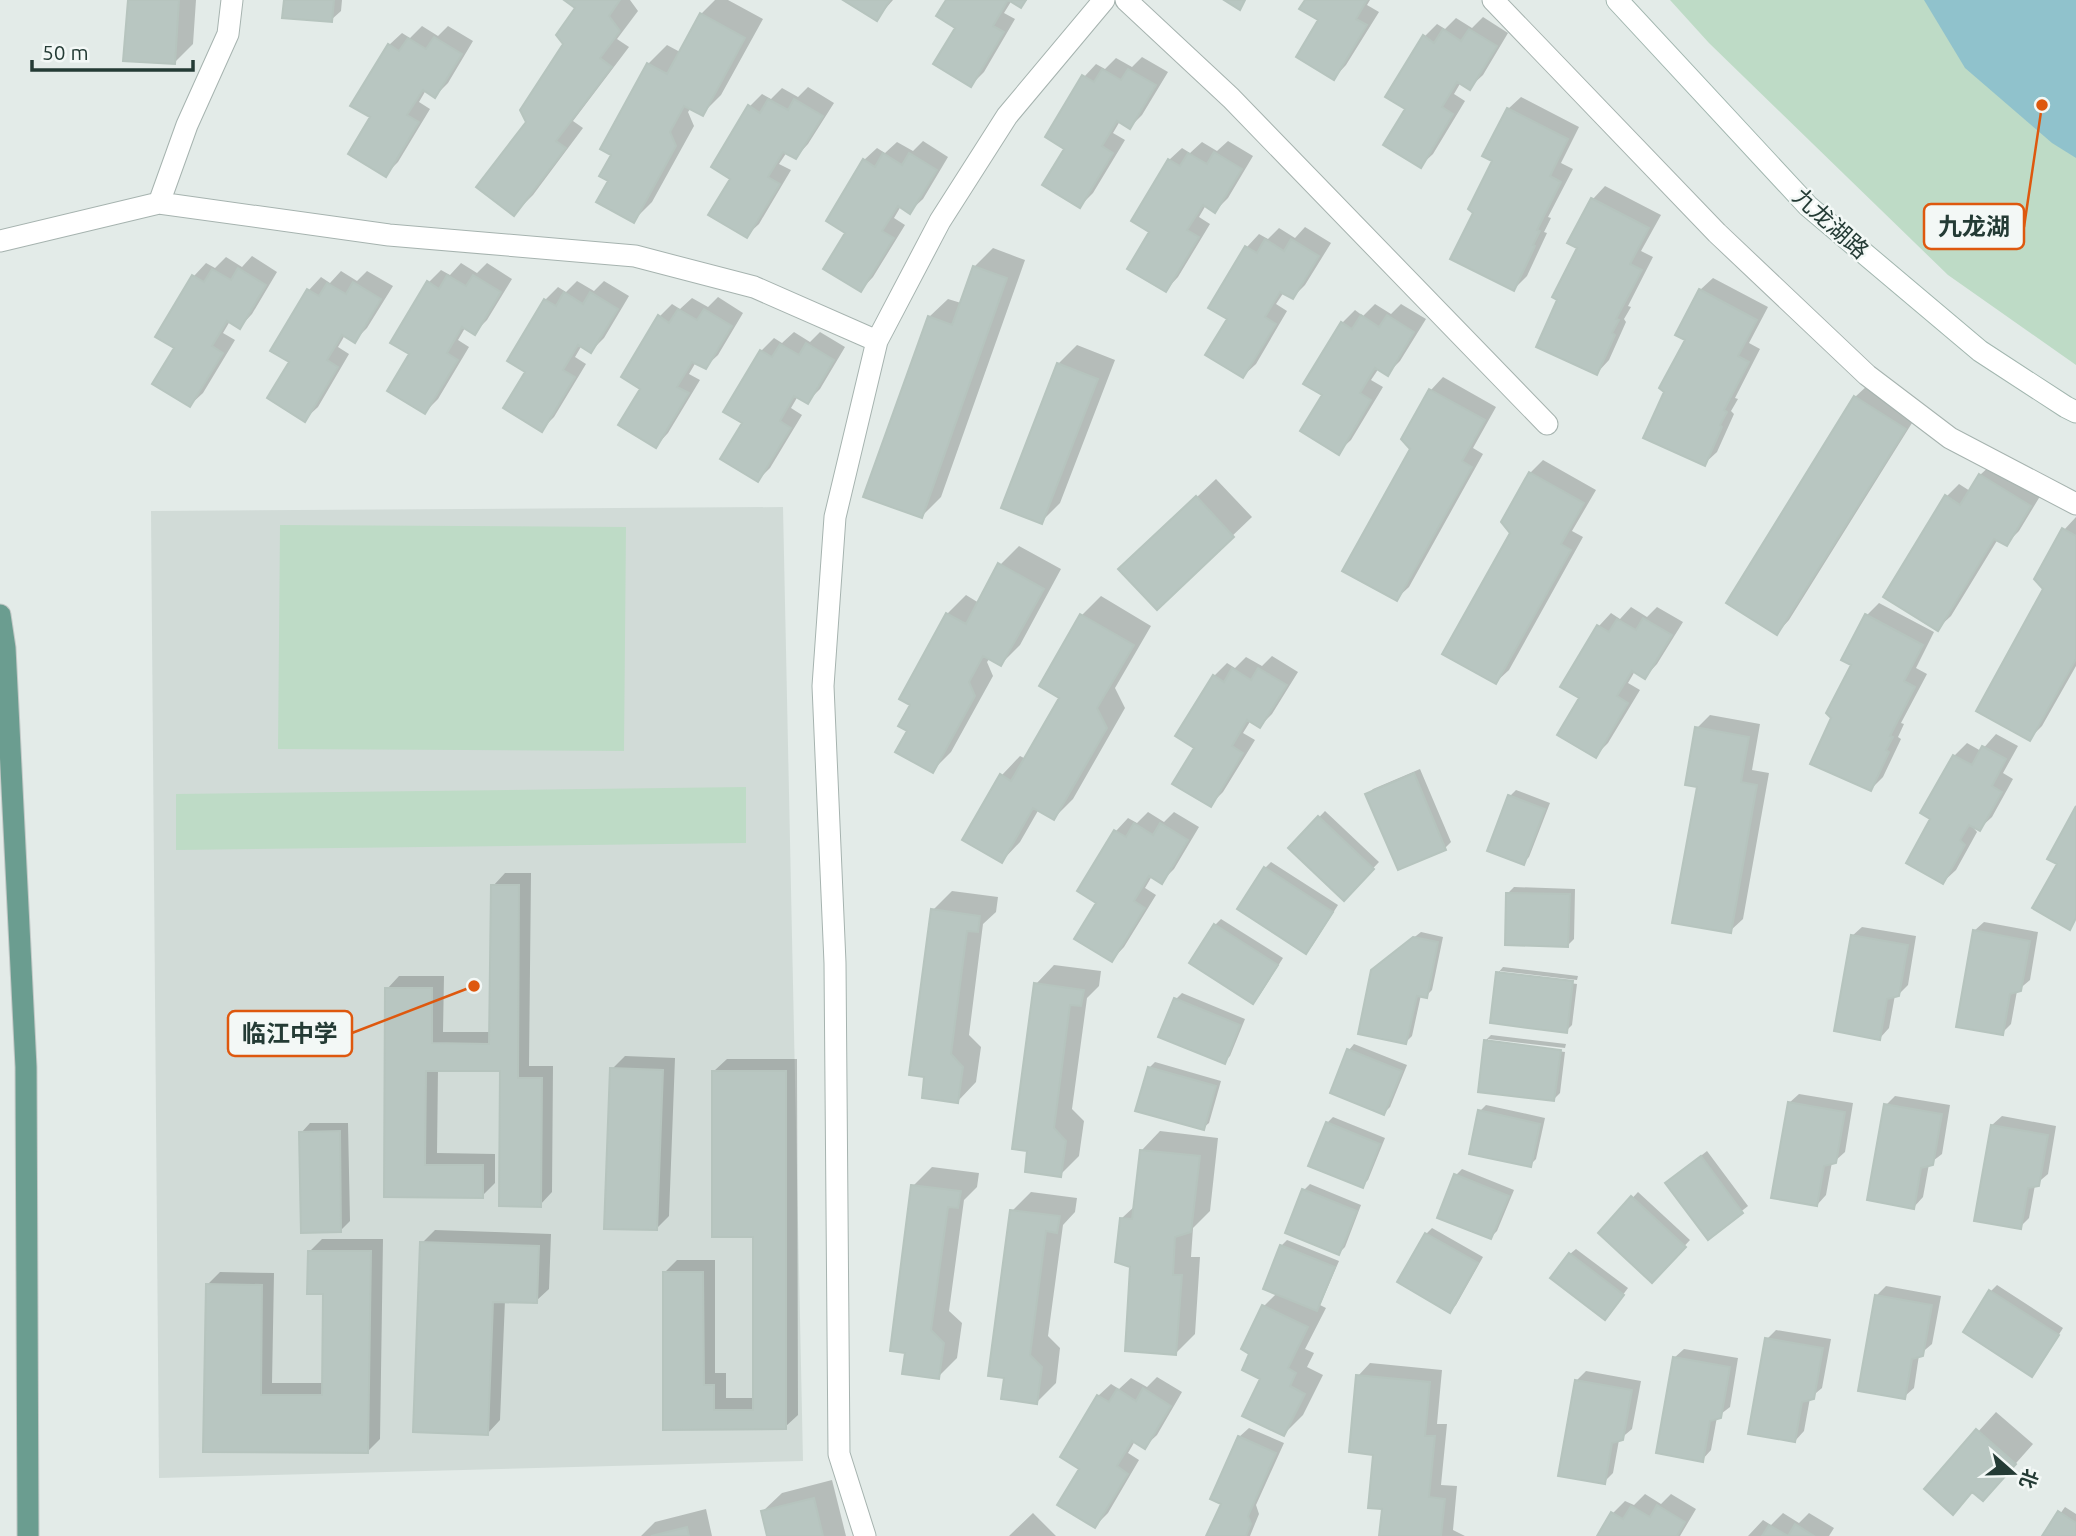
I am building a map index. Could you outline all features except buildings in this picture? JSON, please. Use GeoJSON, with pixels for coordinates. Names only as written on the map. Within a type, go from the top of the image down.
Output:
{"type":"FeatureCollection","features":[{"type":"Feature","properties":{"kind":"main road"},"geometry":{"type":"LineString","coordinates":[[0,615],[5,648],[26,1067],[29,1536]]}},
{"type":"Feature","properties":{"kind":"street"},"geometry":{"type":"LineString","coordinates":[[159,203],[187,125],[228,34],[232,0]]}},
{"type":"Feature","properties":{"kind":"street"},"geometry":{"type":"LineString","coordinates":[[865,1536],[839,1454],[835,963],[823,687],[835,517],[877,341],[940,221],[1007,116],[1104,0]]}},
{"type":"Feature","properties":{"kind":"street"},"geometry":{"type":"LineString","coordinates":[[1126,0],[1231,99],[1548,424]]}},
{"type":"Feature","properties":{"kind":"street"},"geometry":{"type":"LineString","coordinates":[[1493,0],[1717,233],[1867,375],[1950,438],[2076,504]]}},
{"type":"Feature","properties":{"kind":"street","name":"九龙湖路"},"geometry":{"type":"LineString","coordinates":[[1617,0],[1808,206],[1980,351],[2076,412]]}},
{"type":"Feature","properties":{"kind":"street"},"geometry":{"type":"LineString","coordinates":[[0,241],[159,203],[389,235],[635,256],[754,287],[877,341]]}},
{"type":"Feature","properties":{"kind":"shaded area"},"geometry":{"type":"Polygon","coordinates":[[[783,507],[803,1461],[159,1478],[151,511],[783,507]]]}},
{"type":"Feature","properties":{"kind":"green space"},"geometry":{"type":"Polygon","coordinates":[[[1670,0],[2076,0],[2076,365],[1948,275],[1709,43],[1670,0]]]}},
{"type":"Feature","properties":{"kind":"green space"},"geometry":{"type":"Polygon","coordinates":[[[280,525],[626,527],[624,751],[278,749],[280,525]]]}},
{"type":"Feature","properties":{"kind":"green space"},"geometry":{"type":"Polygon","coordinates":[[[746,787],[746,843],[176,850],[176,794],[746,787]]]}},
{"type":"Feature","properties":{"kind":"water"},"geometry":{"type":"Polygon","coordinates":[[[1924,0],[2076,0],[2076,158],[2052,143],[1965,68],[1924,0]]]}},
{"type":"Feature","properties":{"kind":"place","name":"九龙湖"},"geometry":{"type":"Point","coordinates":[2042,105]}},
{"type":"Feature","properties":{"kind":"place","name":"临江中学"},"geometry":{"type":"Point","coordinates":[474,986]}}]}
